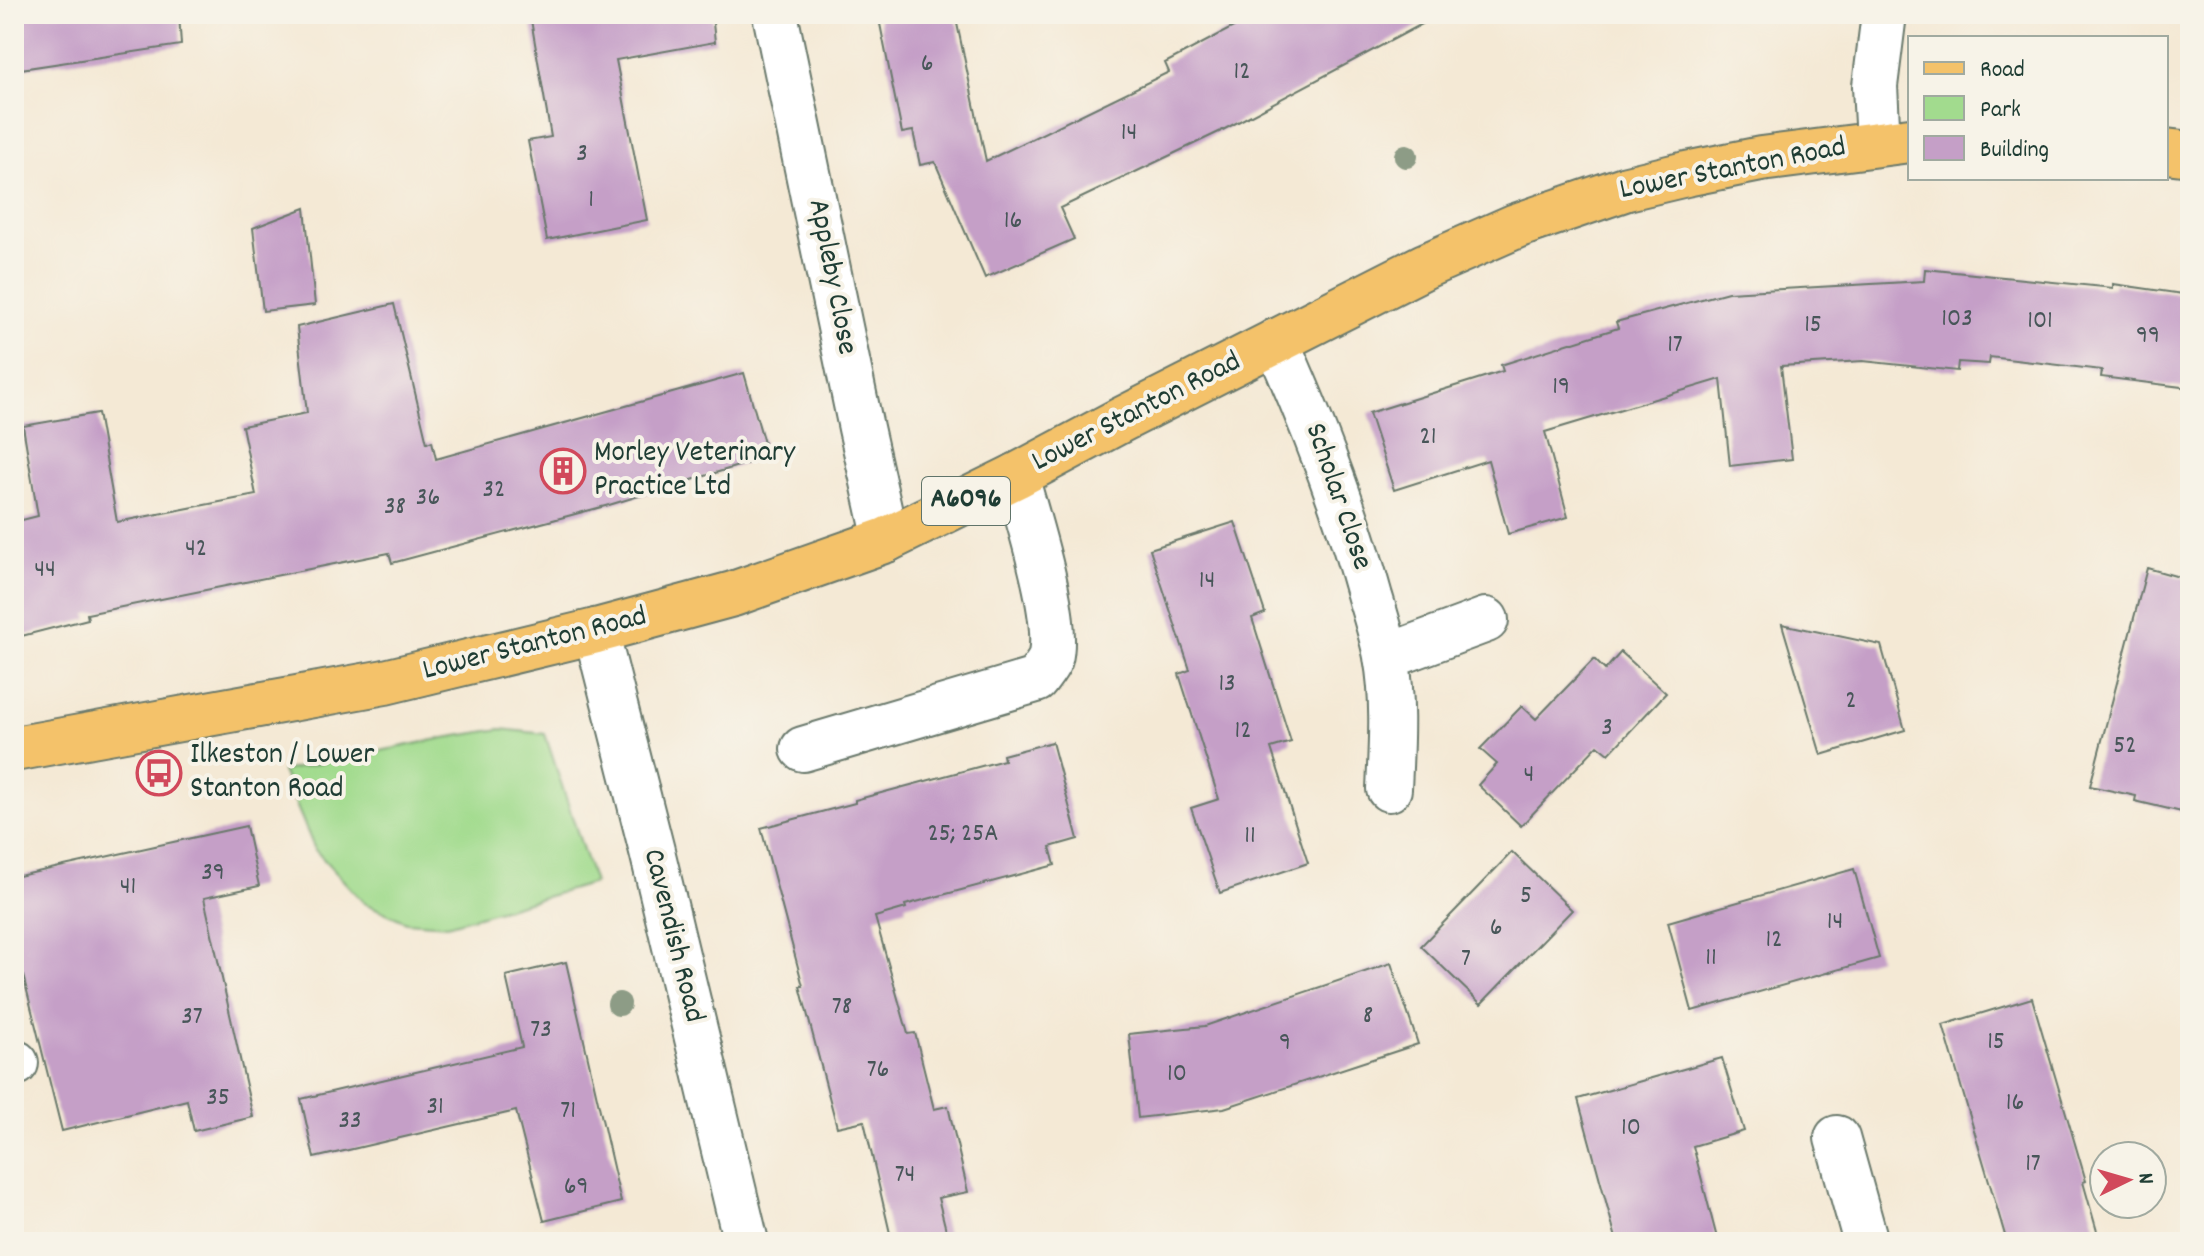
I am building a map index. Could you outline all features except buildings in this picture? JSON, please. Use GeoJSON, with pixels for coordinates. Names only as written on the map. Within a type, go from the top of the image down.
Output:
{"type":"FeatureCollection","features":[{"type":"Feature","properties":{"kind":"main road","name":"Lower Stanton Road"},"geometry":{"type":"LineString","coordinates":[[14,749],[385,682],[733,594],[886,540],[1425,266],[1516,226],[1627,188],[1686,174],[1761,159],[1894,141]]}},
{"type":"Feature","properties":{"kind":"main road"},"geometry":{"type":"LineString","coordinates":[[2168,151],[2190,154]]}},
{"type":"Feature","properties":{"kind":"street","name":"Appleby Close"},"geometry":{"type":"LineString","coordinates":[[775,14],[886,540]]}},
{"type":"Feature","properties":{"kind":"street"},"geometry":{"type":"LineString","coordinates":[[1884,14],[1875,86],[1894,141]]}},
{"type":"Feature","properties":{"kind":"street","name":"Scholar Close"},"geometry":{"type":"LineString","coordinates":[[1276,341],[1331,475],[1362,565],[1386,657],[1390,703],[1389,789]]}},
{"type":"Feature","properties":{"kind":"street"},"geometry":{"type":"LineString","coordinates":[[803,749],[1036,680],[1049,660],[1053,635],[1045,588],[1016,476]]}},
{"type":"Feature","properties":{"kind":"street"},"geometry":{"type":"LineString","coordinates":[[1386,657],[1486,620]]}},
{"type":"Feature","properties":{"kind":"street","name":"Cavendish Road"},"geometry":{"type":"LineString","coordinates":[[596,631],[746,1242]]}},
{"type":"Feature","properties":{"kind":"street"},"geometry":{"type":"LineString","coordinates":[[1837,1138],[1866,1242]]}},
{"type":"Feature","properties":{"kind":"green space"},"geometry":{"type":"Polygon","coordinates":[[[501,729],[545,734],[594,883],[447,925],[406,922],[364,903],[315,850],[282,771],[444,738],[501,729]]]}},
{"type":"Feature","properties":{"kind":"place","name":"Morley Veterinary Practice Ltd"},"geometry":{"type":"Point","coordinates":[563,471]}},
{"type":"Feature","properties":{"kind":"place","name":"Ilkeston / Lower Stanton Road"},"geometry":{"type":"Point","coordinates":[159,773]}}]}
